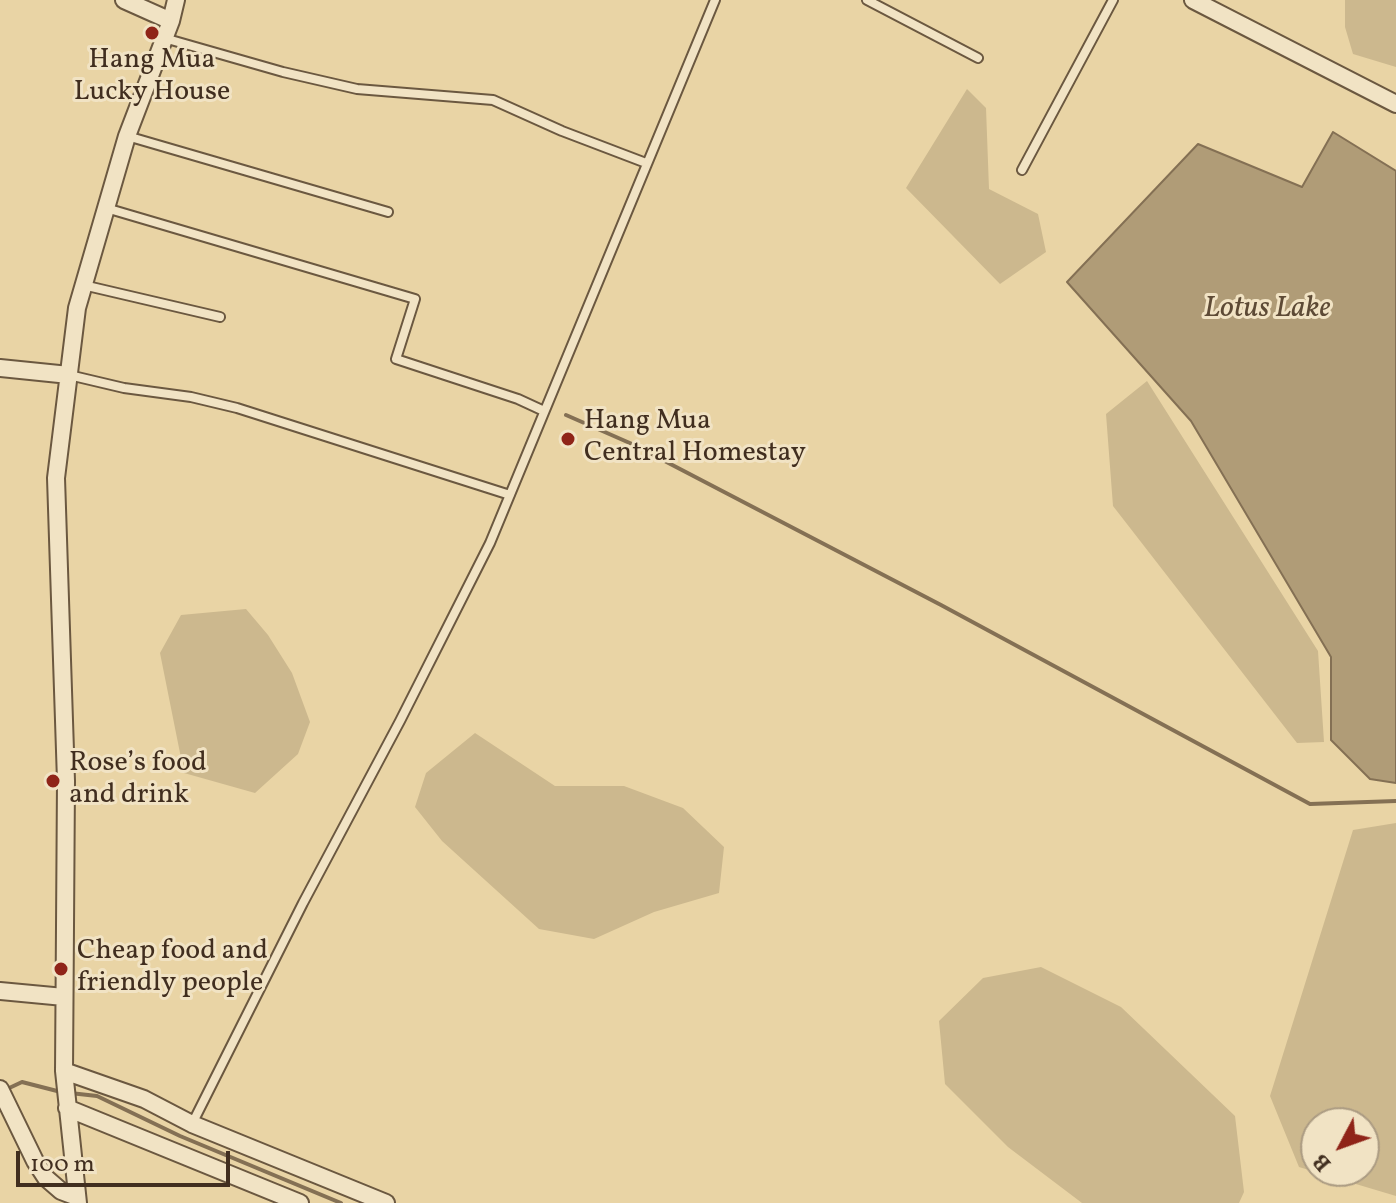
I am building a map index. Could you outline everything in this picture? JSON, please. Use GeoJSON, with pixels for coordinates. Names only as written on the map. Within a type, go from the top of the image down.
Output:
{"type":"FeatureCollection","features":[{"type":"Feature","properties":{"kind":"street"},"geometry":{"type":"LineString","coordinates":[[124,0],[171,21]]}},
{"type":"Feature","properties":{"kind":"street"},"geometry":{"type":"LineString","coordinates":[[77,1200],[66,1091],[66,781],[56,478],[77,308],[127,136],[171,21],[176,0]]}},
{"type":"Feature","properties":{"kind":"street"},"geometry":{"type":"LineString","coordinates":[[1193,0],[1396,104]]}},
{"type":"Feature","properties":{"kind":"street"},"geometry":{"type":"LineString","coordinates":[[0,368],[69,375]]}},
{"type":"Feature","properties":{"kind":"street"},"geometry":{"type":"LineString","coordinates":[[0,991],[64,997]]}},
{"type":"Feature","properties":{"kind":"street"},"geometry":{"type":"LineString","coordinates":[[0,1089],[46,1178],[77,1200]]}},
{"type":"Feature","properties":{"kind":"street"},"geometry":{"type":"LineString","coordinates":[[66,1091],[144,1099],[192,1124],[386,1203]]}},
{"type":"Feature","properties":{"kind":"street"},"geometry":{"type":"LineString","coordinates":[[66,1091],[300,1203]]}},
{"type":"Feature","properties":{"kind":"lane"},"geometry":{"type":"LineString","coordinates":[[192,1124],[490,543],[715,0]]}},
{"type":"Feature","properties":{"kind":"lane"},"geometry":{"type":"LineString","coordinates":[[867,0],[978,58]]}},
{"type":"Feature","properties":{"kind":"lane"},"geometry":{"type":"LineString","coordinates":[[1022,170],[1113,0]]}},
{"type":"Feature","properties":{"kind":"lane"},"geometry":{"type":"LineString","coordinates":[[163,38],[357,89],[493,100],[646,163]]}},
{"type":"Feature","properties":{"kind":"lane"},"geometry":{"type":"LineString","coordinates":[[127,136],[388,212]]}},
{"type":"Feature","properties":{"kind":"lane"},"geometry":{"type":"LineString","coordinates":[[106,208],[415,299],[396,359],[518,399],[544,411]]}},
{"type":"Feature","properties":{"kind":"lane"},"geometry":{"type":"LineString","coordinates":[[83,285],[220,317]]}},
{"type":"Feature","properties":{"kind":"lane"},"geometry":{"type":"LineString","coordinates":[[69,375],[237,408],[510,495]]}},
{"type":"Feature","properties":{"kind":"shaded area"},"geometry":{"type":"Polygon","coordinates":[[[1345,0],[1396,0],[1396,67],[1353,54],[1345,27],[1345,0]]]}},
{"type":"Feature","properties":{"kind":"shaded area"},"geometry":{"type":"Polygon","coordinates":[[[967,89],[986,108],[989,189],[1038,214],[1046,252],[1000,284],[906,188],[967,89]]]}},
{"type":"Feature","properties":{"kind":"shaded area"},"geometry":{"type":"Polygon","coordinates":[[[1147,381],[1318,651],[1324,742],[1297,743],[1113,506],[1106,414],[1147,381]]]}},
{"type":"Feature","properties":{"kind":"shaded area"},"geometry":{"type":"Polygon","coordinates":[[[246,609],[268,635],[292,673],[310,722],[298,754],[255,793],[184,773],[160,653],[181,615],[246,609]]]}},
{"type":"Feature","properties":{"kind":"shaded area"},"geometry":{"type":"Polygon","coordinates":[[[475,733],[555,786],[624,786],[683,808],[724,847],[719,893],[654,912],[594,939],[539,929],[442,841],[415,807],[426,773],[475,733]]]}},
{"type":"Feature","properties":{"kind":"shaded area"},"geometry":{"type":"Polygon","coordinates":[[[1396,823],[1396,1196],[1366,1187],[1380,1187],[1380,1107],[1300,1107],[1300,1167],[1270,1096],[1353,830],[1396,823]]]}},
{"type":"Feature","properties":{"kind":"shaded area"},"geometry":{"type":"Polygon","coordinates":[[[1041,967],[1121,1007],[1235,1116],[1244,1192],[1239,1203],[1082,1203],[1008,1147],[945,1084],[939,1021],[983,978],[1041,967]]]}},
{"type":"Feature","properties":{"kind":"water","name":"Lotus Lake"},"geometry":{"type":"Polygon","coordinates":[[[1333,132],[1396,171],[1396,783],[1370,779],[1331,740],[1331,657],[1191,421],[1067,282],[1198,144],[1302,187],[1333,132]]]}},
{"type":"Feature","properties":{"kind":"waterway"},"geometry":{"type":"LineString","coordinates":[[566,415],[632,444],[941,605],[1310,804],[1396,801]]}},
{"type":"Feature","properties":{"kind":"waterway"},"geometry":{"type":"LineString","coordinates":[[5,1090],[22,1082],[61,1092]]}},
{"type":"Feature","properties":{"kind":"waterway"},"geometry":{"type":"LineString","coordinates":[[70,1093],[97,1096],[180,1136],[341,1203]]}},
{"type":"Feature","properties":{"kind":"place","name":"Hang Mua Lucky House"},"geometry":{"type":"Point","coordinates":[152,33]}},
{"type":"Feature","properties":{"kind":"place","name":"Hang Mua Central Homestay"},"geometry":{"type":"Point","coordinates":[568,439]}},
{"type":"Feature","properties":{"kind":"place","name":"Rose’s food and drink"},"geometry":{"type":"Point","coordinates":[53,781]}},
{"type":"Feature","properties":{"kind":"place","name":"Cheap food and friendly people"},"geometry":{"type":"Point","coordinates":[61,969]}}]}
